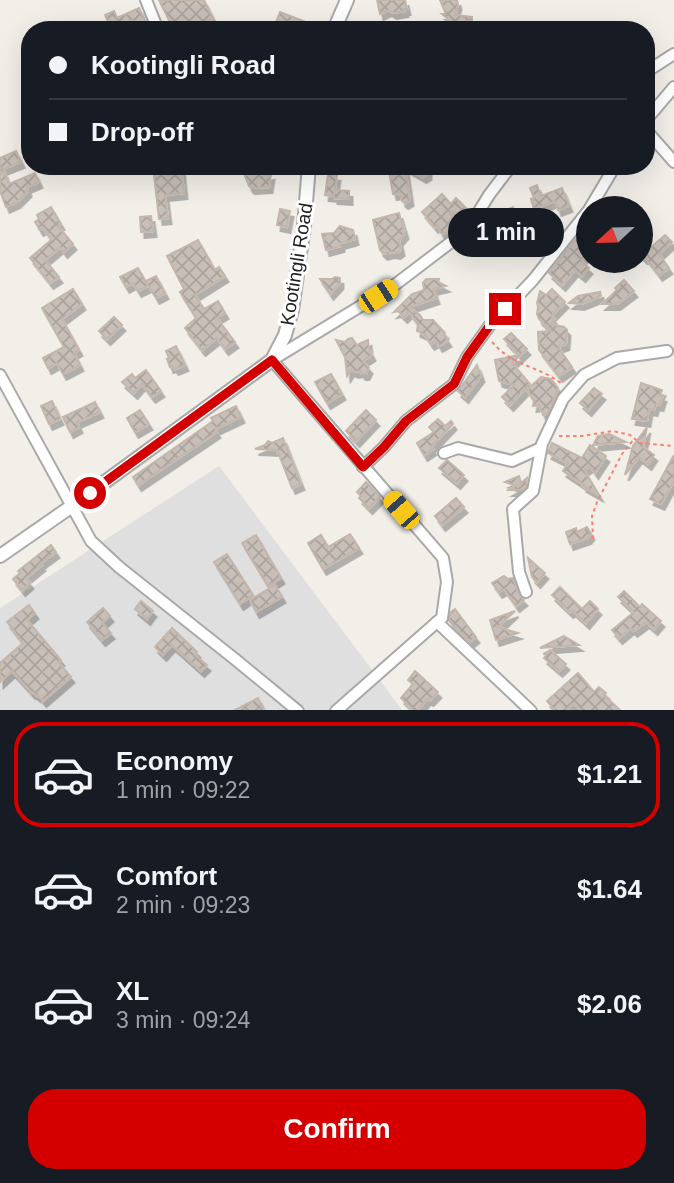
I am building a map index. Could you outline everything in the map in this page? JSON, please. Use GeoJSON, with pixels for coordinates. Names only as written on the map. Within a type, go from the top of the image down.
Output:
{"type":"FeatureCollection","features":[{"type":"Feature","properties":{"kind":"street"},"geometry":{"type":"LineString","coordinates":[[146,0],[154,21]]}},
{"type":"Feature","properties":{"kind":"street"},"geometry":{"type":"LineString","coordinates":[[338,21],[347,0]]}},
{"type":"Feature","properties":{"kind":"street"},"geometry":{"type":"LineString","coordinates":[[655,66],[674,54]]}},
{"type":"Feature","properties":{"kind":"street"},"geometry":{"type":"LineString","coordinates":[[655,109],[674,87]]}},
{"type":"Feature","properties":{"kind":"street"},"geometry":{"type":"LineString","coordinates":[[655,140],[674,162]]}},
{"type":"Feature","properties":{"kind":"street","name":"Kootingli Road"},"geometry":{"type":"LineString","coordinates":[[0,556],[272,360],[285,335],[292,310],[308,175]]}},
{"type":"Feature","properties":{"kind":"street"},"geometry":{"type":"LineString","coordinates":[[335,710],[442,618],[447,582],[443,558],[272,360],[385,291],[459,236],[470,226],[505,175]]}},
{"type":"Feature","properties":{"kind":"street"},"geometry":{"type":"LineString","coordinates":[[597,196],[610,175]]}},
{"type":"Feature","properties":{"kind":"street"},"geometry":{"type":"LineString","coordinates":[[363,467],[406,421],[454,384],[467,357],[490,325],[533,280],[576,226]]}},
{"type":"Feature","properties":{"kind":"street"},"geometry":{"type":"LineString","coordinates":[[526,592],[519,572],[513,509],[533,491],[542,446],[563,400],[584,374],[617,358],[667,351]]}},
{"type":"Feature","properties":{"kind":"street"},"geometry":{"type":"LineString","coordinates":[[0,375],[91,541],[119,567],[298,710]]}},
{"type":"Feature","properties":{"kind":"street"},"geometry":{"type":"LineString","coordinates":[[444,453],[458,449],[512,461],[542,446]]}},
{"type":"Feature","properties":{"kind":"street"},"geometry":{"type":"LineString","coordinates":[[437,622],[531,710]]}},
{"type":"Feature","properties":{"kind":"path"},"geometry":{"type":"LineString","coordinates":[[483,335],[505,354],[551,376],[570,391]]}},
{"type":"Feature","properties":{"kind":"path"},"geometry":{"type":"LineString","coordinates":[[542,446],[558,436],[582,436],[613,431],[630,435],[640,443],[674,446]]}},
{"type":"Feature","properties":{"kind":"path"},"geometry":{"type":"LineString","coordinates":[[593,540],[592,516],[597,502],[622,454],[634,439]]}},
{"type":"Feature","properties":{"kind":"shaded area"},"geometry":{"type":"Polygon","coordinates":[[[219,466],[402,710],[0,710],[0,608],[219,466]]]}},
{"type":"Feature","properties":{"kind":"building"},"geometry":{"type":"Polygon","coordinates":[[[159,0],[204,0],[213,18],[207,21],[170,21],[159,0]]]}},
{"type":"Feature","properties":{"kind":"building"},"geometry":{"type":"Polygon","coordinates":[[[377,0],[405,0],[407,9],[393,13],[388,10],[380,14],[377,0]]]}},
{"type":"Feature","properties":{"kind":"building"},"geometry":{"type":"Polygon","coordinates":[[[440,0],[457,0],[455,15],[472,17],[472,21],[448,21],[442,14],[446,14],[440,0]]]}},
{"type":"Feature","properties":{"kind":"building"},"geometry":{"type":"Polygon","coordinates":[[[139,8],[145,21],[108,21],[105,15],[114,11],[117,18],[139,8]]]}},
{"type":"Feature","properties":{"kind":"building"},"geometry":{"type":"Polygon","coordinates":[[[280,12],[303,21],[276,21],[280,12]]]}},
{"type":"Feature","properties":{"kind":"building"},"geometry":{"type":"Polygon","coordinates":[[[16,151],[21,162],[3,169],[9,184],[30,175],[36,175],[39,182],[27,187],[28,191],[17,202],[6,207],[0,191],[0,158],[16,151]]]}},
{"type":"Feature","properties":{"kind":"building"},"geometry":{"type":"Polygon","coordinates":[[[154,175],[182,175],[184,193],[165,195],[168,218],[159,219],[154,175]]]}},
{"type":"Feature","properties":{"kind":"building"},"geometry":{"type":"Polygon","coordinates":[[[245,175],[271,175],[269,187],[249,186],[245,175]]]}},
{"type":"Feature","properties":{"kind":"building"},"geometry":{"type":"Polygon","coordinates":[[[328,175],[337,175],[335,190],[349,191],[349,199],[334,198],[325,195],[328,175]]]}},
{"type":"Feature","properties":{"kind":"building"},"geometry":{"type":"Polygon","coordinates":[[[390,175],[406,175],[410,200],[405,203],[400,193],[393,194],[390,175]]]}},
{"type":"Feature","properties":{"kind":"building"},"geometry":{"type":"Polygon","coordinates":[[[537,185],[541,196],[562,188],[569,206],[558,210],[555,201],[534,209],[530,188],[537,185]]]}},
{"type":"Feature","properties":{"kind":"building"},"geometry":{"type":"Polygon","coordinates":[[[442,194],[451,204],[456,198],[466,208],[462,214],[450,212],[456,228],[442,234],[437,225],[435,227],[422,212],[442,194]]]}},
{"type":"Feature","properties":{"kind":"building"},"geometry":{"type":"Polygon","coordinates":[[[51,207],[61,224],[58,226],[73,244],[64,252],[60,247],[45,260],[59,277],[50,283],[30,258],[51,240],[44,228],[40,230],[35,222],[39,219],[37,215],[51,207]]]}},
{"type":"Feature","properties":{"kind":"building"},"geometry":{"type":"Polygon","coordinates":[[[513,207],[516,215],[497,223],[494,215],[513,207]]]}},
{"type":"Feature","properties":{"kind":"building"},"geometry":{"type":"Polygon","coordinates":[[[280,209],[290,211],[287,227],[277,225],[280,209]]]}},
{"type":"Feature","properties":{"kind":"building"},"geometry":{"type":"Polygon","coordinates":[[[399,213],[405,233],[399,240],[401,250],[384,254],[380,250],[373,220],[399,213]]]}},
{"type":"Feature","properties":{"kind":"building"},"geometry":{"type":"Polygon","coordinates":[[[151,216],[153,231],[141,232],[140,217],[151,216]]]}},
{"type":"Feature","properties":{"kind":"building"},"geometry":{"type":"Polygon","coordinates":[[[340,226],[353,230],[355,239],[326,250],[322,234],[334,233],[340,226]]]}},
{"type":"Feature","properties":{"kind":"building"},"geometry":{"type":"Polygon","coordinates":[[[665,235],[672,242],[659,254],[669,268],[659,275],[653,267],[653,245],[665,235]]]}},
{"type":"Feature","properties":{"kind":"building"},"geometry":{"type":"Polygon","coordinates":[[[576,239],[576,271],[562,285],[549,273],[576,239]]]}},
{"type":"Feature","properties":{"kind":"building"},"geometry":{"type":"Polygon","coordinates":[[[198,240],[215,270],[219,267],[225,276],[195,295],[204,309],[218,301],[225,313],[217,318],[235,342],[225,349],[217,338],[202,350],[185,328],[196,318],[180,292],[184,289],[167,256],[198,240]]]}},
{"type":"Feature","properties":{"kind":"building"},"geometry":{"type":"Polygon","coordinates":[[[138,268],[148,286],[138,291],[133,283],[126,287],[120,277],[138,268]]]}},
{"type":"Feature","properties":{"kind":"building"},"geometry":{"type":"Polygon","coordinates":[[[156,276],[165,293],[156,298],[146,281],[156,276]]]}},
{"type":"Feature","properties":{"kind":"building"},"geometry":{"type":"Polygon","coordinates":[[[340,278],[340,283],[330,294],[320,279],[340,278]]]}},
{"type":"Feature","properties":{"kind":"building"},"geometry":{"type":"Polygon","coordinates":[[[426,279],[439,279],[438,282],[446,286],[433,289],[436,298],[409,307],[423,320],[433,320],[445,333],[448,341],[439,346],[436,341],[431,344],[424,334],[417,331],[418,324],[409,312],[404,317],[398,311],[394,312],[412,294],[424,290],[423,283],[426,279]]]}},
{"type":"Feature","properties":{"kind":"building"},"geometry":{"type":"Polygon","coordinates":[[[624,280],[634,291],[617,304],[602,304],[617,290],[615,288],[624,280]]]}},
{"type":"Feature","properties":{"kind":"building"},"geometry":{"type":"Polygon","coordinates":[[[73,289],[82,304],[62,319],[79,350],[74,353],[80,365],[63,374],[57,363],[48,368],[43,358],[64,347],[42,308],[73,289]]]}},
{"type":"Feature","properties":{"kind":"building"},"geometry":{"type":"Polygon","coordinates":[[[552,289],[565,302],[551,316],[554,319],[550,324],[567,330],[566,344],[558,347],[572,367],[559,376],[539,350],[538,332],[551,331],[539,319],[537,303],[540,291],[546,295],[552,289]]]}},
{"type":"Feature","properties":{"kind":"building"},"geometry":{"type":"Polygon","coordinates":[[[600,292],[601,296],[581,304],[569,303],[578,296],[600,292]]]}},
{"type":"Feature","properties":{"kind":"building"},"geometry":{"type":"Polygon","coordinates":[[[114,317],[122,325],[107,339],[99,331],[114,317]]]}},
{"type":"Feature","properties":{"kind":"building"},"geometry":{"type":"Polygon","coordinates":[[[511,333],[527,349],[512,363],[530,384],[510,405],[502,397],[514,385],[499,381],[495,360],[519,355],[504,339],[511,333]]]}},
{"type":"Feature","properties":{"kind":"building"},"geometry":{"type":"Polygon","coordinates":[[[352,338],[357,345],[368,340],[372,355],[363,361],[369,368],[366,374],[351,370],[347,376],[345,357],[336,340],[345,342],[352,338]]]}},
{"type":"Feature","properties":{"kind":"building"},"geometry":{"type":"Polygon","coordinates":[[[176,346],[185,365],[175,369],[170,367],[166,351],[176,346]]]}},
{"type":"Feature","properties":{"kind":"building"},"geometry":{"type":"Polygon","coordinates":[[[477,365],[481,376],[465,397],[458,391],[477,365]]]}},
{"type":"Feature","properties":{"kind":"building"},"geometry":{"type":"Polygon","coordinates":[[[146,370],[161,391],[152,397],[142,384],[134,393],[122,382],[132,374],[135,378],[146,370]]]}},
{"type":"Feature","properties":{"kind":"building"},"geometry":{"type":"Polygon","coordinates":[[[331,374],[342,394],[327,403],[315,382],[331,374]]]}},
{"type":"Feature","properties":{"kind":"building"},"geometry":{"type":"Polygon","coordinates":[[[541,377],[551,379],[558,388],[548,413],[543,415],[539,405],[533,406],[534,401],[527,390],[541,377]]]}},
{"type":"Feature","properties":{"kind":"building"},"geometry":{"type":"Polygon","coordinates":[[[641,383],[662,390],[660,395],[663,396],[660,405],[656,404],[654,410],[649,409],[647,421],[632,419],[641,383]]]}},
{"type":"Feature","properties":{"kind":"building"},"geometry":{"type":"Polygon","coordinates":[[[594,388],[602,394],[588,410],[580,403],[594,388]]]}},
{"type":"Feature","properties":{"kind":"building"},"geometry":{"type":"Polygon","coordinates":[[[52,401],[60,419],[49,424],[41,406],[52,401]]]}},
{"type":"Feature","properties":{"kind":"building"},"geometry":{"type":"Polygon","coordinates":[[[95,402],[100,412],[77,422],[79,427],[70,432],[63,417],[95,402]]]}},
{"type":"Feature","properties":{"kind":"building"},"geometry":{"type":"Polygon","coordinates":[[[236,406],[241,417],[215,429],[217,432],[138,485],[133,477],[213,421],[211,418],[236,406]]]}},
{"type":"Feature","properties":{"kind":"building"},"geometry":{"type":"Polygon","coordinates":[[[140,410],[149,424],[135,432],[127,418],[140,410]]]}},
{"type":"Feature","properties":{"kind":"building"},"geometry":{"type":"Polygon","coordinates":[[[366,410],[376,420],[356,441],[346,431],[366,410]]]}},
{"type":"Feature","properties":{"kind":"building"},"geometry":{"type":"Polygon","coordinates":[[[438,419],[445,426],[451,421],[453,424],[431,447],[433,449],[424,455],[417,443],[434,432],[429,427],[438,419]]]}},
{"type":"Feature","properties":{"kind":"building"},"geometry":{"type":"Polygon","coordinates":[[[647,427],[643,447],[654,455],[648,464],[639,457],[625,475],[633,446],[647,427]]]}},
{"type":"Feature","properties":{"kind":"building"},"geometry":{"type":"Polygon","coordinates":[[[609,434],[626,442],[593,445],[598,436],[609,434]]]}},
{"type":"Feature","properties":{"kind":"building"},"geometry":{"type":"Polygon","coordinates":[[[283,438],[301,484],[292,488],[277,450],[255,449],[268,441],[272,443],[283,438]]]}},
{"type":"Feature","properties":{"kind":"building"},"geometry":{"type":"Polygon","coordinates":[[[552,443],[582,458],[590,445],[606,456],[595,473],[590,466],[584,470],[599,495],[563,471],[568,463],[548,453],[552,443]]]}},
{"type":"Feature","properties":{"kind":"building"},"geometry":{"type":"Polygon","coordinates":[[[674,455],[674,480],[661,504],[650,499],[674,455]]]}},
{"type":"Feature","properties":{"kind":"building"},"geometry":{"type":"Polygon","coordinates":[[[447,460],[464,475],[457,483],[439,468],[447,460]]]}},
{"type":"Feature","properties":{"kind":"building"},"geometry":{"type":"Polygon","coordinates":[[[519,476],[521,483],[527,478],[526,487],[523,490],[509,490],[516,486],[505,482],[519,476]]]}},
{"type":"Feature","properties":{"kind":"building"},"geometry":{"type":"Polygon","coordinates":[[[366,482],[380,497],[369,508],[357,492],[366,482]]]}},
{"type":"Feature","properties":{"kind":"building"},"geometry":{"type":"Polygon","coordinates":[[[456,498],[464,507],[442,525],[435,516],[456,498]]]}},
{"type":"Feature","properties":{"kind":"building"},"geometry":{"type":"Polygon","coordinates":[[[587,527],[591,534],[588,538],[570,544],[566,532],[576,528],[577,532],[587,527]]]}},
{"type":"Feature","properties":{"kind":"building"},"geometry":{"type":"Polygon","coordinates":[[[350,534],[359,548],[323,569],[308,543],[321,535],[328,547],[350,534]]]}},
{"type":"Feature","properties":{"kind":"building"},"geometry":{"type":"Polygon","coordinates":[[[256,535],[281,578],[268,586],[242,543],[256,535]]]}},
{"type":"Feature","properties":{"kind":"building"},"geometry":{"type":"Polygon","coordinates":[[[51,545],[56,552],[26,578],[30,583],[22,590],[13,579],[20,573],[18,571],[51,545]]]}},
{"type":"Feature","properties":{"kind":"building"},"geometry":{"type":"Polygon","coordinates":[[[227,554],[253,595],[240,604],[214,562],[227,554]]]}},
{"type":"Feature","properties":{"kind":"building"},"geometry":{"type":"Polygon","coordinates":[[[528,558],[545,573],[537,582],[532,577],[528,558]]]}},
{"type":"Feature","properties":{"kind":"building"},"geometry":{"type":"Polygon","coordinates":[[[504,576],[513,578],[519,595],[524,600],[516,606],[504,589],[499,592],[492,583],[504,576]]]}},
{"type":"Feature","properties":{"kind":"building"},"geometry":{"type":"Polygon","coordinates":[[[275,585],[282,597],[256,612],[250,600],[275,585]]]}},
{"type":"Feature","properties":{"kind":"building"},"geometry":{"type":"Polygon","coordinates":[[[560,587],[582,609],[590,601],[598,609],[586,623],[552,595],[560,587]]]}},
{"type":"Feature","properties":{"kind":"building"},"geometry":{"type":"Polygon","coordinates":[[[624,591],[640,607],[642,604],[661,621],[654,629],[646,622],[634,631],[631,628],[619,638],[612,630],[634,612],[618,597],[624,591]]]}},
{"type":"Feature","properties":{"kind":"building"},"geometry":{"type":"Polygon","coordinates":[[[141,601],[153,611],[147,619],[135,609],[141,601]]]}},
{"type":"Feature","properties":{"kind":"building"},"geometry":{"type":"Polygon","coordinates":[[[29,605],[35,613],[27,620],[61,660],[58,662],[71,677],[43,701],[12,671],[0,682],[0,663],[23,643],[7,622],[29,605]]]}},
{"type":"Feature","properties":{"kind":"building"},"geometry":{"type":"Polygon","coordinates":[[[103,608],[110,616],[102,623],[111,633],[102,640],[87,622],[103,608]]]}},
{"type":"Feature","properties":{"kind":"building"},"geometry":{"type":"Polygon","coordinates":[[[455,609],[476,637],[470,642],[449,621],[451,612],[455,609]]]}},
{"type":"Feature","properties":{"kind":"building"},"geometry":{"type":"Polygon","coordinates":[[[515,611],[498,627],[518,633],[496,640],[490,620],[515,611]]]}},
{"type":"Feature","properties":{"kind":"building"},"geometry":{"type":"Polygon","coordinates":[[[172,628],[207,665],[201,671],[172,645],[163,655],[155,647],[172,628]]]}},
{"type":"Feature","properties":{"kind":"building"},"geometry":{"type":"Polygon","coordinates":[[[564,636],[579,645],[540,648],[564,636]]]}},
{"type":"Feature","properties":{"kind":"building"},"geometry":{"type":"Polygon","coordinates":[[[550,650],[566,664],[559,671],[544,658],[550,650]]]}},
{"type":"Feature","properties":{"kind":"building"},"geometry":{"type":"Polygon","coordinates":[[[415,671],[438,692],[430,700],[428,698],[418,710],[413,710],[401,698],[413,684],[408,680],[415,671]]]}},
{"type":"Feature","properties":{"kind":"building"},"geometry":{"type":"Polygon","coordinates":[[[578,673],[594,692],[599,687],[620,710],[581,710],[573,703],[566,710],[555,710],[547,701],[578,673]]]}},
{"type":"Feature","properties":{"kind":"building"},"geometry":{"type":"Polygon","coordinates":[[[258,698],[264,710],[235,710],[258,698]]]}},
{"type":"Feature","properties":{"kind":"route"},"geometry":{"type":"LineString","coordinates":[[90,493],[272,360],[363,467],[406,421],[454,384],[467,357],[505,309]]}}]}
